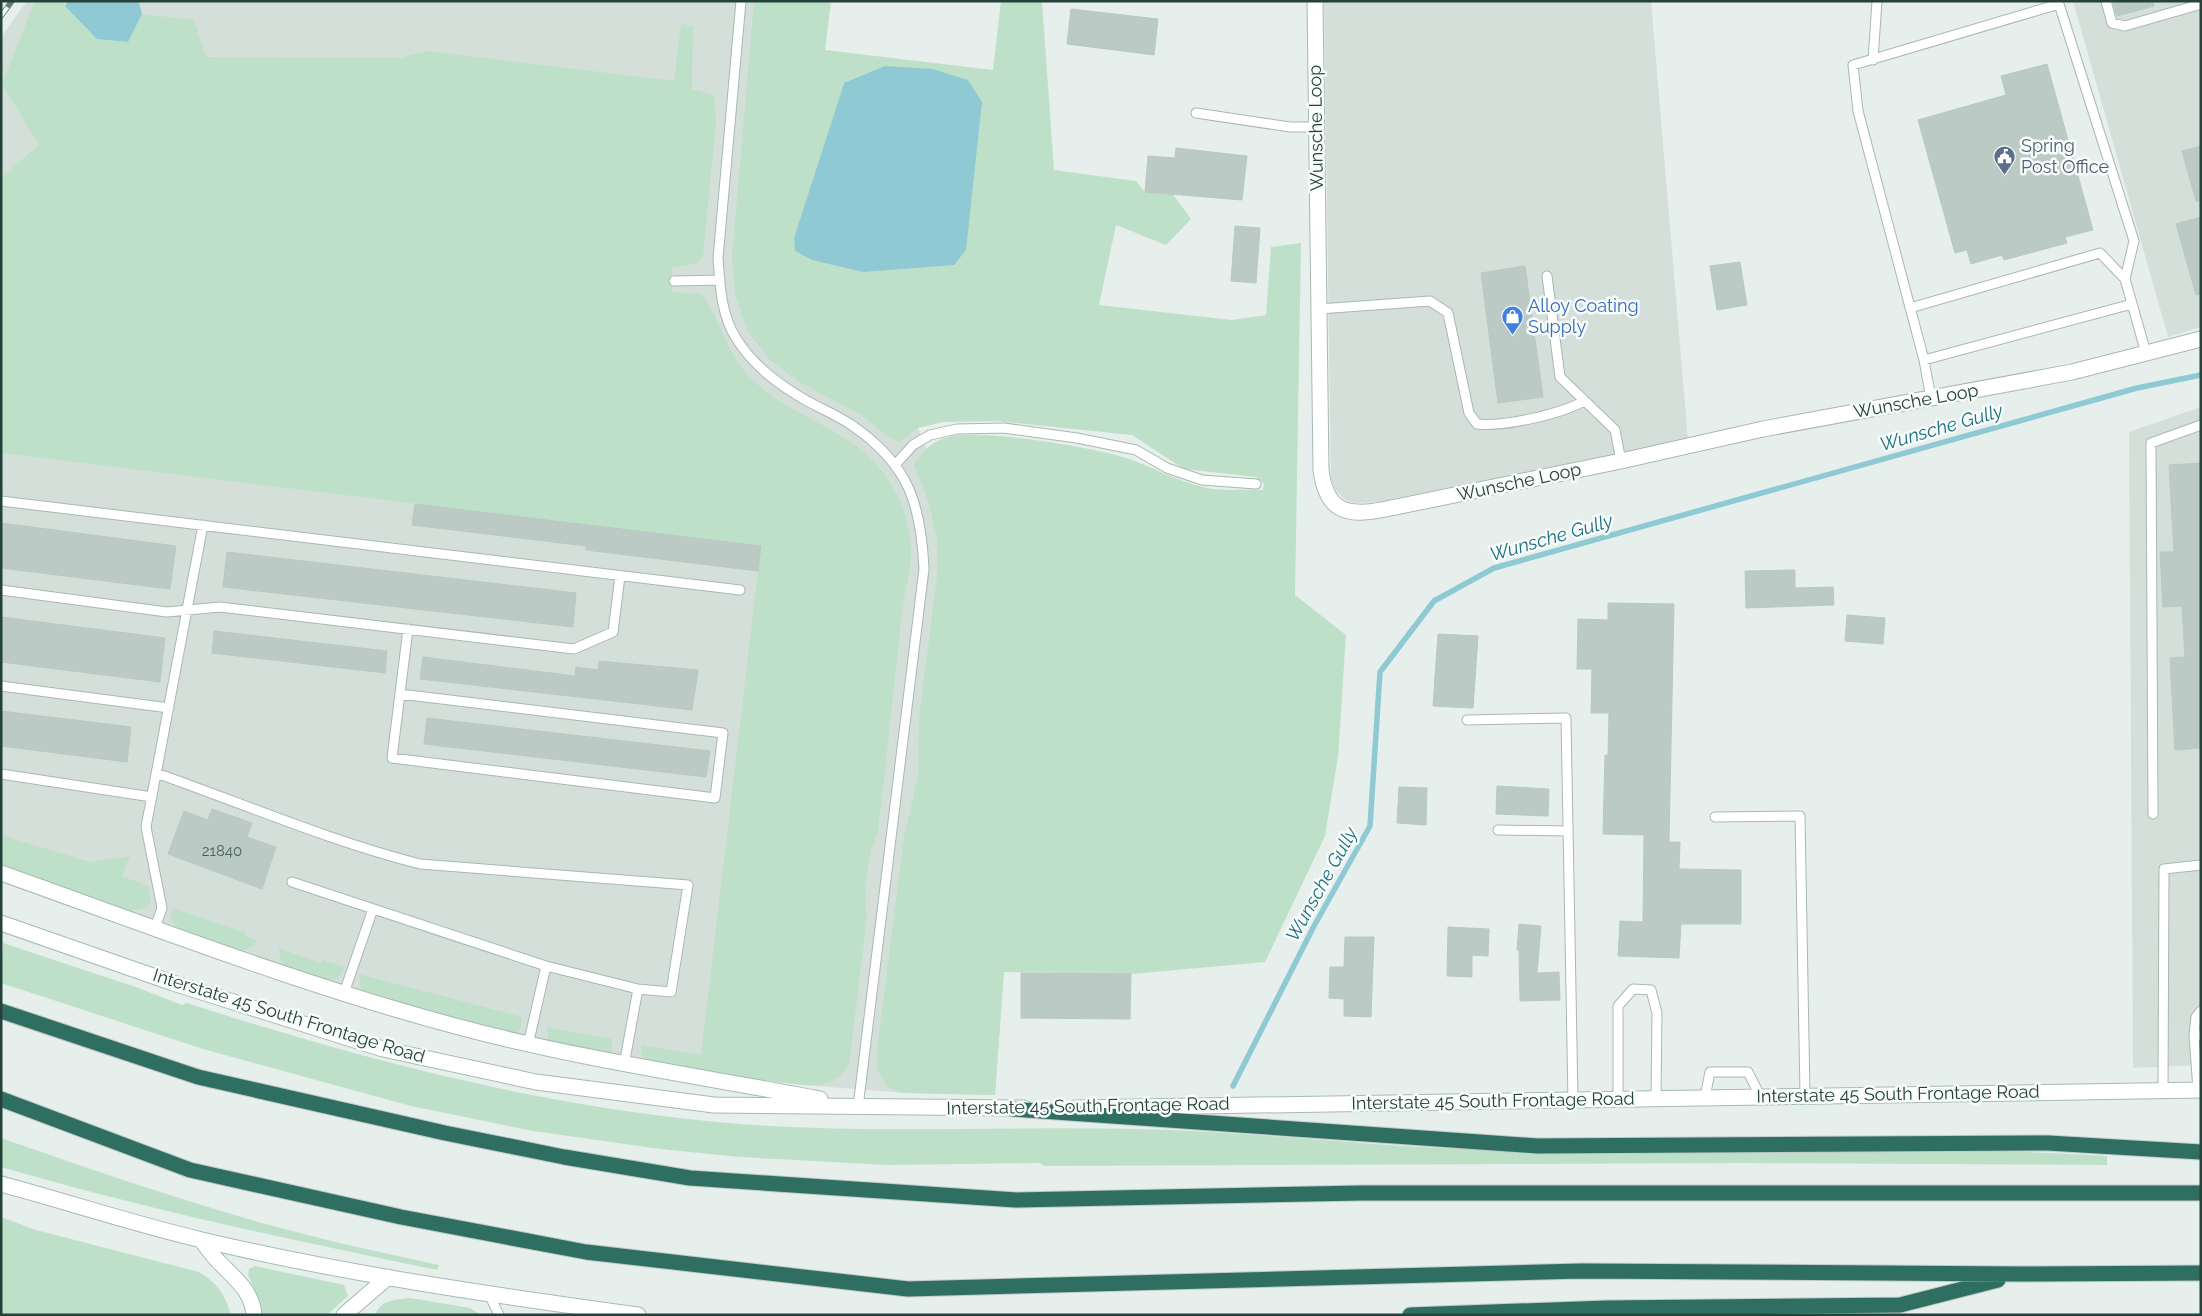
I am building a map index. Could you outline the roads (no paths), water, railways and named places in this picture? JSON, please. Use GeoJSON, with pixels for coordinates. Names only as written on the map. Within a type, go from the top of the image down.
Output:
{"type":"FeatureCollection","features":[{"type":"Feature","properties":{"kind":"highway"},"geometry":{"type":"LineString","coordinates":[[8,1013],[198,1076],[235,1085],[473,1139],[564,1157],[690,1178],[1016,1200],[1361,1193],[2201,1193]]}},
{"type":"Feature","properties":{"kind":"highway"},"geometry":{"type":"LineString","coordinates":[[1,1099],[190,1170],[401,1217],[586,1252],[908,1289],[1581,1271],[2019,1274],[2201,1273]]}},
{"type":"Feature","properties":{"kind":"highway"},"geometry":{"type":"LineString","coordinates":[[1013,1109],[1537,1146],[2048,1143],[2201,1152]]}},
{"type":"Feature","properties":{"kind":"highway"},"geometry":{"type":"LineString","coordinates":[[1410,1315],[1607,1308],[1900,1305],[2019,1274]]}},
{"type":"Feature","properties":{"kind":"main road","name":"Wunsche Loop"},"geometry":{"type":"LineString","coordinates":[[1314,1],[1321,470],[1326,496],[1342,509],[1365,513],[1621,461],[1763,429],[2072,372],[2201,339]]}},
{"type":"Feature","properties":{"kind":"main road"},"geometry":{"type":"LineString","coordinates":[[1,873],[392,1009],[528,1045],[624,1065],[737,1083],[858,1107]]}},
{"type":"Feature","properties":{"kind":"main road","name":"Interstate 45 South Frontage Road"},"geometry":{"type":"LineString","coordinates":[[1,922],[173,983],[383,1049],[536,1082],[714,1105],[1013,1109],[2163,1089],[2200,1090]]}},
{"type":"Feature","properties":{"kind":"main road"},"geometry":{"type":"LineString","coordinates":[[1,1184],[201,1240],[388,1277],[638,1315]]}},
{"type":"Feature","properties":{"kind":"main road"},"geometry":{"type":"LineString","coordinates":[[201,1240],[218,1261],[245,1288],[251,1299],[254,1315]]}},
{"type":"Feature","properties":{"kind":"main road"},"geometry":{"type":"LineString","coordinates":[[344,1315],[388,1277]]}},
{"type":"Feature","properties":{"kind":"lane"},"geometry":{"type":"LineString","coordinates":[[741,1],[718,258],[721,298],[735,337],[749,356],[785,388],[851,425],[884,451],[895,465],[914,500],[923,533],[924,569],[858,1107]]}},
{"type":"Feature","properties":{"kind":"lane"},"geometry":{"type":"LineString","coordinates":[[1873,60],[1877,1]]}},
{"type":"Feature","properties":{"kind":"lane"},"geometry":{"type":"LineString","coordinates":[[2106,1],[2112,23],[2125,26],[2199,3]]}},
{"type":"Feature","properties":{"kind":"lane"},"geometry":{"type":"LineString","coordinates":[[1931,398],[1924,360],[1858,110],[1853,65],[2058,2],[2134,241],[2125,279]]}},
{"type":"Feature","properties":{"kind":"lane"},"geometry":{"type":"LineString","coordinates":[[1196,114],[1290,127],[1317,127]]}},
{"type":"Feature","properties":{"kind":"lane"},"geometry":{"type":"LineString","coordinates":[[1910,308],[2100,253],[2125,279],[2146,353]]}},
{"type":"Feature","properties":{"kind":"lane"},"geometry":{"type":"LineString","coordinates":[[1547,276],[1560,377],[1615,430],[1621,461]]}},
{"type":"Feature","properties":{"kind":"lane"},"geometry":{"type":"LineString","coordinates":[[674,281],[720,280]]}},
{"type":"Feature","properties":{"kind":"lane"},"geometry":{"type":"LineString","coordinates":[[1319,309],[1430,301],[1448,314],[1469,413],[1477,424],[1492,426],[1571,408],[1584,400]]}},
{"type":"Feature","properties":{"kind":"lane"},"geometry":{"type":"LineString","coordinates":[[1924,360],[2132,304]]}},
{"type":"Feature","properties":{"kind":"lane"},"geometry":{"type":"LineString","coordinates":[[2154,814],[2151,443],[2201,425]]}},
{"type":"Feature","properties":{"kind":"lane"},"geometry":{"type":"LineString","coordinates":[[895,465],[913,444],[930,435],[957,429],[1004,428],[1078,438],[1136,450],[1167,468],[1202,480],[1256,484]]}},
{"type":"Feature","properties":{"kind":"lane"},"geometry":{"type":"LineString","coordinates":[[1,501],[740,590]]}},
{"type":"Feature","properties":{"kind":"lane"},"geometry":{"type":"LineString","coordinates":[[155,928],[162,908],[146,827],[202,525]]}},
{"type":"Feature","properties":{"kind":"lane"},"geometry":{"type":"LineString","coordinates":[[1,590],[167,612],[220,607],[574,649],[613,632],[620,576]]}},
{"type":"Feature","properties":{"kind":"lane"},"geometry":{"type":"LineString","coordinates":[[400,694],[723,733],[715,798],[392,758],[408,629]]}},
{"type":"Feature","properties":{"kind":"lane"},"geometry":{"type":"LineString","coordinates":[[1,686],[168,708]]}},
{"type":"Feature","properties":{"kind":"lane"},"geometry":{"type":"LineString","coordinates":[[1467,720],[1566,718],[1573,1100]]}},
{"type":"Feature","properties":{"kind":"lane"},"geometry":{"type":"LineString","coordinates":[[156,773],[312,831],[420,864],[688,885],[671,992],[638,988],[546,966],[292,882]]}},
{"type":"Feature","properties":{"kind":"lane"},"geometry":{"type":"LineString","coordinates":[[1,774],[152,797]]}},
{"type":"Feature","properties":{"kind":"lane"},"geometry":{"type":"LineString","coordinates":[[1715,817],[1800,816],[1805,1096]]}},
{"type":"Feature","properties":{"kind":"lane"},"geometry":{"type":"LineString","coordinates":[[1498,830],[1568,831]]}},
{"type":"Feature","properties":{"kind":"lane"},"geometry":{"type":"LineString","coordinates":[[2163,1089],[2164,869],[2201,865]]}},
{"type":"Feature","properties":{"kind":"lane"},"geometry":{"type":"LineString","coordinates":[[344,993],[373,909]]}},
{"type":"Feature","properties":{"kind":"lane"},"geometry":{"type":"LineString","coordinates":[[528,1045],[546,966]]}},
{"type":"Feature","properties":{"kind":"lane"},"geometry":{"type":"LineString","coordinates":[[624,1065],[638,988]]}},
{"type":"Feature","properties":{"kind":"lane"},"geometry":{"type":"LineString","coordinates":[[1618,1099],[1618,1006],[1633,989],[1651,990],[1657,1013],[1656,1098]]}},
{"type":"Feature","properties":{"kind":"lane"},"geometry":{"type":"LineString","coordinates":[[2200,1090],[2196,1017],[2201,1011]]}},
{"type":"Feature","properties":{"kind":"lane"},"geometry":{"type":"LineString","coordinates":[[1706,1097],[1710,1072],[1748,1072],[1760,1096]]}},
{"type":"Feature","properties":{"kind":"lane"},"geometry":{"type":"LineString","coordinates":[[490,1294],[499,1315]]}},
{"type":"Feature","properties":{"kind":"water"},"geometry":{"type":"Polygon","coordinates":[[[68,1],[136,1],[139,2],[142,14],[128,42],[97,39],[65,6],[68,1]]]}},
{"type":"Feature","properties":{"kind":"water"},"geometry":{"type":"Polygon","coordinates":[[[885,66],[933,69],[968,80],[982,102],[966,250],[954,265],[863,272],[812,260],[795,251],[794,238],[844,83],[885,66]]]}},
{"type":"Feature","properties":{"kind":"waterway","name":"Wunsche Gully"},"geometry":{"type":"LineString","coordinates":[[1233,1086],[1314,926],[1370,826],[1380,672],[1434,601],[1494,568],[2137,388],[2201,375]]}},
{"type":"Feature","properties":{"kind":"railway"},"geometry":{"type":"LineString","coordinates":[[1,16],[12,1]]}},
{"type":"Feature","properties":{"kind":"place","name":"Spring Post Office"},"geometry":{"type":"Point","coordinates":[2005,175]}},
{"type":"Feature","properties":{"kind":"place","name":"Alloy Coating Supply"},"geometry":{"type":"Point","coordinates":[1512,335]}}]}
